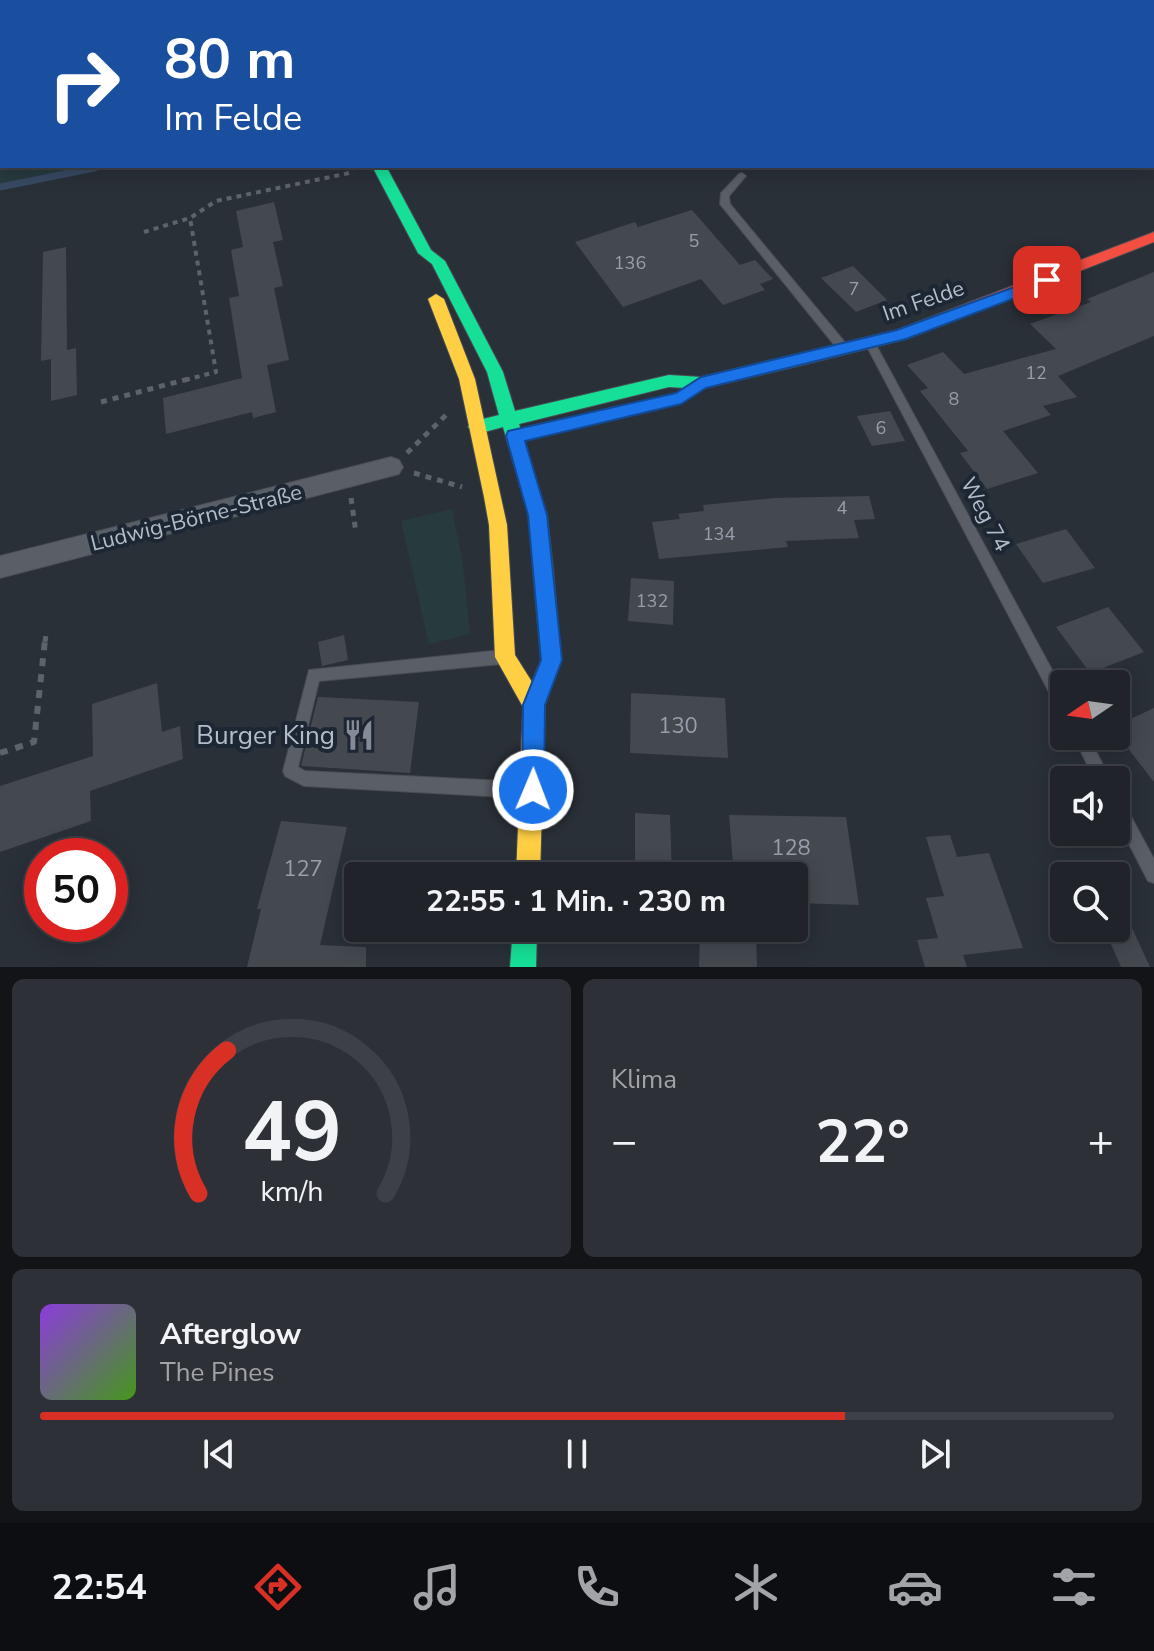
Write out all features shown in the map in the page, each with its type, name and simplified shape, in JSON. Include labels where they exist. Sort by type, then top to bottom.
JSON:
[{"type":"main road","points":[[380,168],[425,253],[438,261],[495,372],[538,515],[551,660],[534,705],[529,862]]},
{"type":"main road","name":"Im Felde","points":[[479,436],[669,381],[701,383],[870,343],[958,314],[1154,237]]},
{"type":"main road","points":[[425,253],[424,266],[470,393],[493,497],[498,525],[505,657],[534,705]]},
{"type":"main road","name":"Im Felde","points":[[666,401],[681,398],[701,383]]},
{"type":"main road","name":"Im Felde","points":[[513,428],[592,419]]},
{"type":"main road","points":[[523,967],[524,942]]},
{"type":"street","name":"Ludwig-Börne-Straße","points":[[0,567],[391,467]]},
{"type":"lane","points":[[742,176],[724,195],[725,204],[844,349]]},
{"type":"lane","name":"Weg 74","points":[[870,343],[1050,680]]},
{"type":"lane","points":[[505,657],[314,675],[290,765],[291,774],[304,778],[533,790]]},
{"type":"lane","points":[[1130,830],[1154,875]]},
{"type":"path","points":[[144,232],[190,218],[216,201],[370,168]]},
{"type":"path","points":[[101,402],[216,372],[190,218]]},
{"type":"path","points":[[391,467],[470,393]]},
{"type":"path","points":[[391,467],[493,497]]},
{"type":"path","points":[[348,478],[356,533]]},
{"type":"path","points":[[0,753],[34,742],[46,635]]},
{"type":"green space","points":[[0,168],[102,168],[0,190]]},
{"type":"green space","points":[[452,509],[463,564],[470,634],[429,644],[401,521]]},
{"type":"building","points":[[274,202],[283,240],[273,242],[283,286],[274,288],[289,360],[267,365],[276,412],[253,418],[252,412],[166,434],[163,398],[242,378],[229,298],[239,296],[231,250],[243,247],[236,211]]},
{"type":"building","points":[[692,210],[740,265],[755,260],[773,279],[760,284],[765,290],[723,305],[701,279],[623,307],[575,242],[635,222],[638,227]]},
{"type":"building","points":[[66,247],[67,350],[76,348],[77,395],[51,401],[51,359],[41,361],[43,252]]},
{"type":"building","points":[[853,266],[887,300],[856,312],[821,278]]},
{"type":"building","points":[[1154,272],[1154,336],[1058,376],[1077,397],[1043,406],[1051,415],[1003,431],[1038,473],[987,489],[960,453],[968,451],[920,391],[928,388],[907,365],[943,352],[964,374],[1056,349],[1030,324],[1091,302],[1087,299]]},
{"type":"building","points":[[890,411],[905,441],[872,446],[857,416]]},
{"type":"building","points":[[869,496],[875,519],[854,520],[859,538],[786,541],[788,547],[659,559],[652,522],[680,519],[678,514],[704,511],[703,505],[774,498]]},
{"type":"building","points":[[1066,529],[1095,568],[1043,583],[1016,544]]},
{"type":"building","points":[[631,578],[674,581],[673,625],[628,621]]},
{"type":"building","points":[[1108,607],[1144,652],[1098,670],[1088,670],[1056,627]]},
{"type":"building","points":[[344,635],[348,660],[322,666],[318,642]]},
{"type":"building","points":[[157,683],[162,732],[180,726],[183,759],[90,791],[91,821],[41,838],[24,838],[24,844],[0,852],[0,786],[93,756],[92,704]]},
{"type":"building","points":[[631,693],[725,698],[728,758],[630,753]]},
{"type":"building","name":"Burger King","points":[[318,697],[419,702],[410,773],[301,766]]},
{"type":"building","points":[[1154,708],[1154,782],[1129,750],[1130,719]]},
{"type":"building","points":[[635,813],[670,815],[672,862],[635,862]]},
{"type":"building","points":[[729,815],[846,817],[859,905],[808,903],[808,862],[733,862]]},
{"type":"building","points":[[281,821],[347,827],[320,945],[366,947],[366,967],[247,967],[261,909],[257,909]]},
{"type":"building","points":[[950,835],[957,857],[989,853],[1023,948],[963,955],[967,967],[925,967],[917,940],[938,938],[926,898],[944,896],[926,837]]},
{"type":"building","points":[[1132,928],[1150,967],[1121,967],[1110,942],[1130,942]]},
{"type":"building","points":[[700,942],[756,942],[757,967],[699,967]]},
{"type":"waterway","points":[[0,187],[94,168]]},
{"type":"waterway","points":[[84,170],[94,168]]},
{"type":"traffic: fast","points":[[380,168],[425,253],[438,261],[495,372],[538,515],[543,568]]},
{"type":"traffic: fast","points":[[477,427],[669,381],[701,383],[798,360]]},
{"type":"traffic: fast","points":[[523,967],[524,942]]},
{"type":"traffic: slow","points":[[436,299],[467,379],[493,497],[498,525],[505,657],[534,705]]},
{"type":"traffic: slow","points":[[528,862],[534,705],[551,660],[543,568]]},
{"type":"traffic: jam","points":[[798,360],[900,335],[1154,237]]},
{"type":"place","name":"Burger King","points":[[359,735]]},
{"type":"route","points":[[533,790],[534,705],[551,660],[538,515],[515,436],[681,398],[701,383],[900,335],[1047,280]]}]
